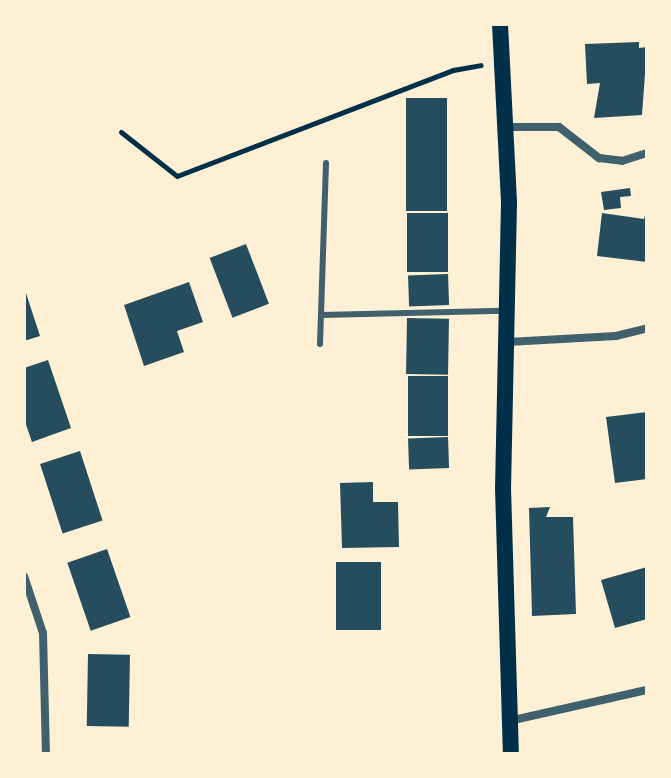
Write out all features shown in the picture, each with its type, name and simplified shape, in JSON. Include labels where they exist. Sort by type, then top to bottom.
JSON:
[{"type":"main road","points":[[500,24],[505,61],[507,127],[503,488],[511,754]]},
{"type":"street","points":[[507,127],[559,127],[599,158],[622,161],[647,153]]},
{"type":"street","points":[[507,342],[616,336],[647,328]]},
{"type":"street","points":[[24,576],[43,633],[46,754]]},
{"type":"street","points":[[508,721],[647,690]]},
{"type":"lane","points":[[320,344],[326,163]]},
{"type":"lane","points":[[321,315],[507,311]]},
{"type":"path","points":[[121,132],[177,176],[453,70],[505,61]]},
{"type":"building","points":[[639,42],[639,48],[647,47],[642,115],[594,118],[600,83],[587,84],[585,44]]},
{"type":"building","points":[[406,98],[447,98],[447,211],[406,211]]},
{"type":"building","points":[[630,188],[631,196],[620,197],[621,208],[604,210],[601,192]]},
{"type":"building","points":[[647,208],[647,262],[597,256],[602,213],[644,219]]},
{"type":"building","points":[[407,213],[448,213],[448,272],[407,272]]},
{"type":"building","points":[[246,244],[269,304],[233,318],[210,258]]},
{"type":"building","points":[[448,274],[449,305],[409,306],[408,275]]},
{"type":"building","points":[[189,282],[203,322],[177,331],[184,352],[144,366],[124,305]]},
{"type":"building","points":[[24,287],[40,336],[24,341]]},
{"type":"building","points":[[407,318],[449,319],[448,375],[406,374]]},
{"type":"building","points":[[48,360],[71,428],[32,442],[24,419],[24,368]]},
{"type":"building","points":[[408,376],[448,376],[448,436],[408,436]]},
{"type":"building","points":[[647,412],[647,479],[615,483],[606,417]]},
{"type":"building","points":[[448,437],[449,468],[409,469],[408,438]]},
{"type":"building","points":[[80,451],[103,520],[63,533],[40,464]]},
{"type":"building","points":[[373,482],[373,502],[398,502],[399,547],[342,548],[340,483]]},
{"type":"building","points":[[550,507],[546,517],[573,517],[576,614],[532,616],[529,508]]},
{"type":"building","points":[[107,549],[130,617],[91,631],[67,563]]},
{"type":"building","points":[[336,562],[381,562],[381,630],[336,630]]},
{"type":"building","points":[[647,567],[647,619],[615,628],[601,580]]},
{"type":"building","points":[[88,654],[130,655],[129,727],[87,726]]}]
